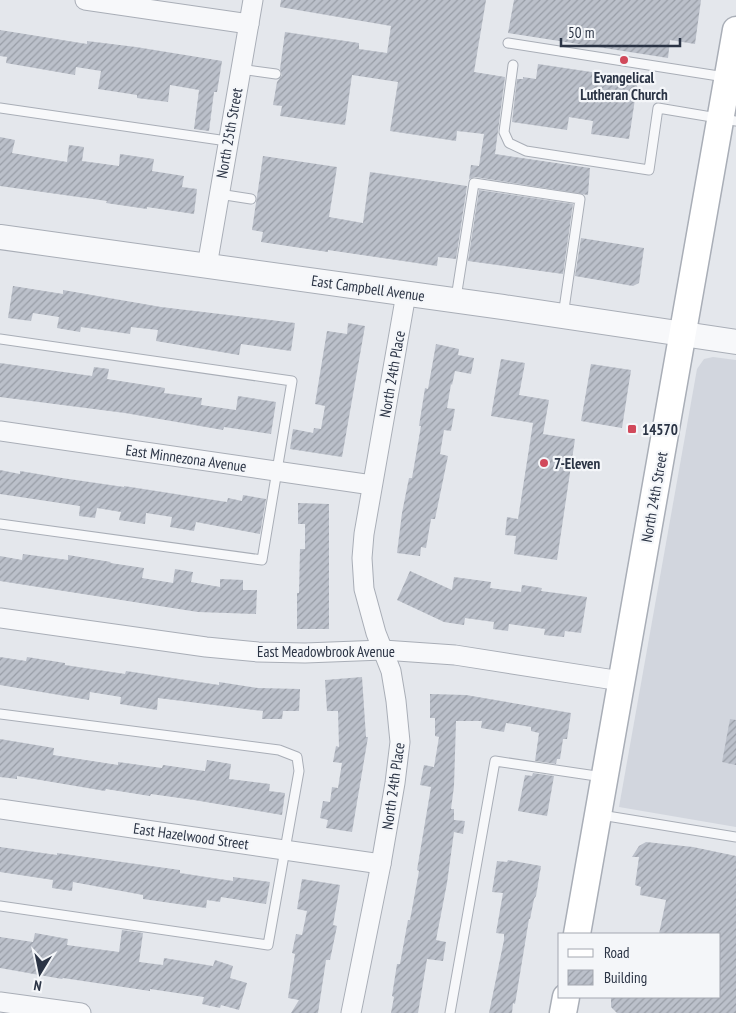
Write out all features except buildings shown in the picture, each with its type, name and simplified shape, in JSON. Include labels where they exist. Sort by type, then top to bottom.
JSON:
[{"type":"main road","name":"North 24th Street","points":[[577,933],[682,335],[728,120],[736,30]]},
{"type":"main road","points":[[563,1013],[566,998]]},
{"type":"street","points":[[84,0],[249,24]]},
{"type":"street","name":"North 25th Street","points":[[207,266],[227,141],[253,0]]},
{"type":"street","name":"East Campbell Avenue","points":[[0,237],[456,300],[736,342]]},
{"type":"street","name":"North 24th Place","points":[[351,1013],[381,864],[400,742],[391,671],[376,633],[364,589],[362,558],[372,485],[406,294]]},
{"type":"street","name":"East Minnezona Avenue","points":[[0,431],[372,485]]},
{"type":"street","name":"East Meadowbrook Avenue","points":[[0,618],[206,647],[258,652],[305,653],[384,650],[455,655],[621,681]]},
{"type":"street","name":"East Hazelwood Street","points":[[0,810],[286,849],[381,864]]},
{"type":"street","points":[[0,1002],[81,1013]]},
{"type":"lane","points":[[508,43],[730,82]]},
{"type":"lane","points":[[513,65],[504,132],[509,143],[526,151],[649,170],[658,108],[728,120]]},
{"type":"lane","points":[[240,69],[276,74]]},
{"type":"lane","points":[[0,108],[227,141]]},
{"type":"lane","points":[[456,300],[474,184],[580,199],[563,316]]},
{"type":"lane","points":[[219,194],[251,199]]},
{"type":"lane","points":[[0,339],[292,381],[262,560],[0,524]]},
{"type":"lane","points":[[0,714],[279,750],[297,757],[299,771],[268,945],[0,906]]},
{"type":"lane","points":[[450,1013],[495,761],[604,777]]},
{"type":"lane","points":[[598,814],[736,837]]},
{"type":"shaded area","points":[[713,357],[736,360],[736,827],[619,807],[697,369],[704,359]]},
{"type":"place","name":"Evangelical Lutheran Church","points":[[624,60]]},
{"type":"place","name":"14570","points":[[632,429]]},
{"type":"place","name":"7-Eleven","points":[[544,463]]}]
